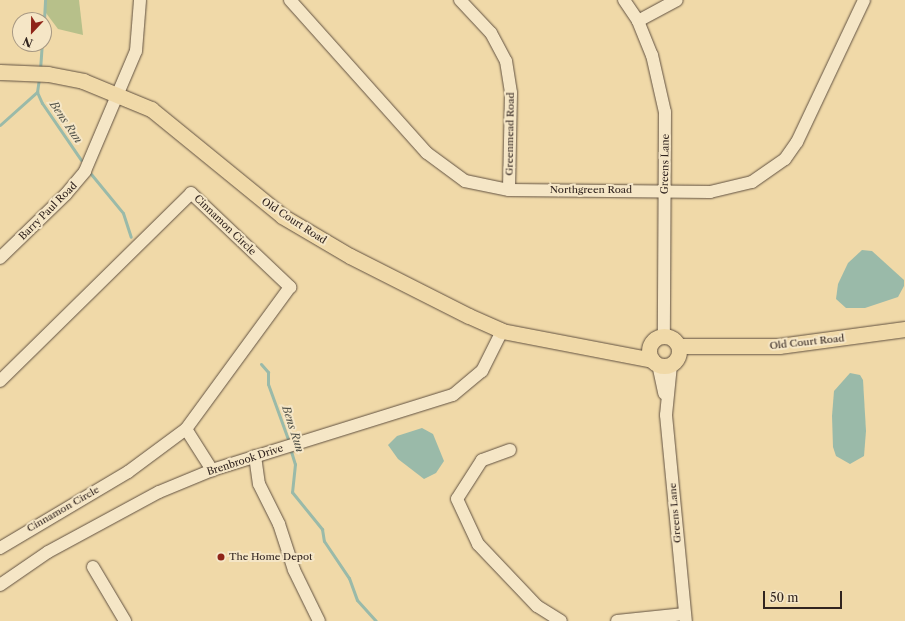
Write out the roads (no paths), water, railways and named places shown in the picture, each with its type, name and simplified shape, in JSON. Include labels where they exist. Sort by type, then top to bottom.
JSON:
[{"type":"main road","name":"Old Court Road","points":[[0,72],[48,74],[119,93],[175,126],[259,198],[310,234],[502,331],[664,357],[709,348],[779,346],[905,329]]},
{"type":"main road","points":[[664,336],[673,338],[664,357]]},
{"type":"street","name":"Barry Paul Road","points":[[0,258],[78,181],[119,93],[136,51],[140,0]]},
{"type":"street","name":"Northgreen Road","points":[[290,0],[440,165],[465,181],[509,190],[710,192],[732,188],[752,182],[785,158],[797,142],[864,0]]},
{"type":"street","name":"Greenmead Road","points":[[460,0],[491,33],[506,61],[511,93],[509,190]]},
{"type":"street","name":"Greens Lane","points":[[624,0],[638,21],[652,55],[665,112],[664,336]]},
{"type":"street","points":[[638,21],[677,0]]},
{"type":"street","name":"Cinnamon Circle","points":[[0,381],[191,193],[290,287],[186,429],[128,472],[0,548]]},
{"type":"street","name":"Brenbrook Drive","points":[[0,585],[106,519],[212,470],[453,395],[482,371],[502,331]]},
{"type":"street","name":"Greens Lane","points":[[664,357],[666,404],[685,618]]},
{"type":"street","points":[[186,429],[212,470]]},
{"type":"street","points":[[510,450],[482,460],[457,499],[478,544],[537,606],[561,621]]},
{"type":"street","points":[[255,456],[259,484],[278,524],[294,570],[319,621]]},
{"type":"street","points":[[93,567],[125,621]]},
{"type":"street","points":[[617,621],[685,618]]},
{"type":"waterway","name":"Bens Run","points":[[44,12],[45,0]]},
{"type":"waterway","name":"Bens Run","points":[[40,70],[41,52]]},
{"type":"waterway","name":"Bens Run","points":[[39,78],[37,92],[42,103],[81,160]]},
{"type":"waterway","points":[[0,125],[37,92]]},
{"type":"waterway","name":"Bens Run","points":[[91,174],[123,213],[131,237]]},
{"type":"waterway","name":"Bens Run","points":[[261,364],[268,372],[268,384],[289,442]]},
{"type":"waterway","name":"Bens Run","points":[[290,448],[295,464],[292,492],[322,529],[324,541],[349,578],[357,600],[376,621]]},
{"type":"place","name":"The Home Depot","points":[[221,557]]}]
